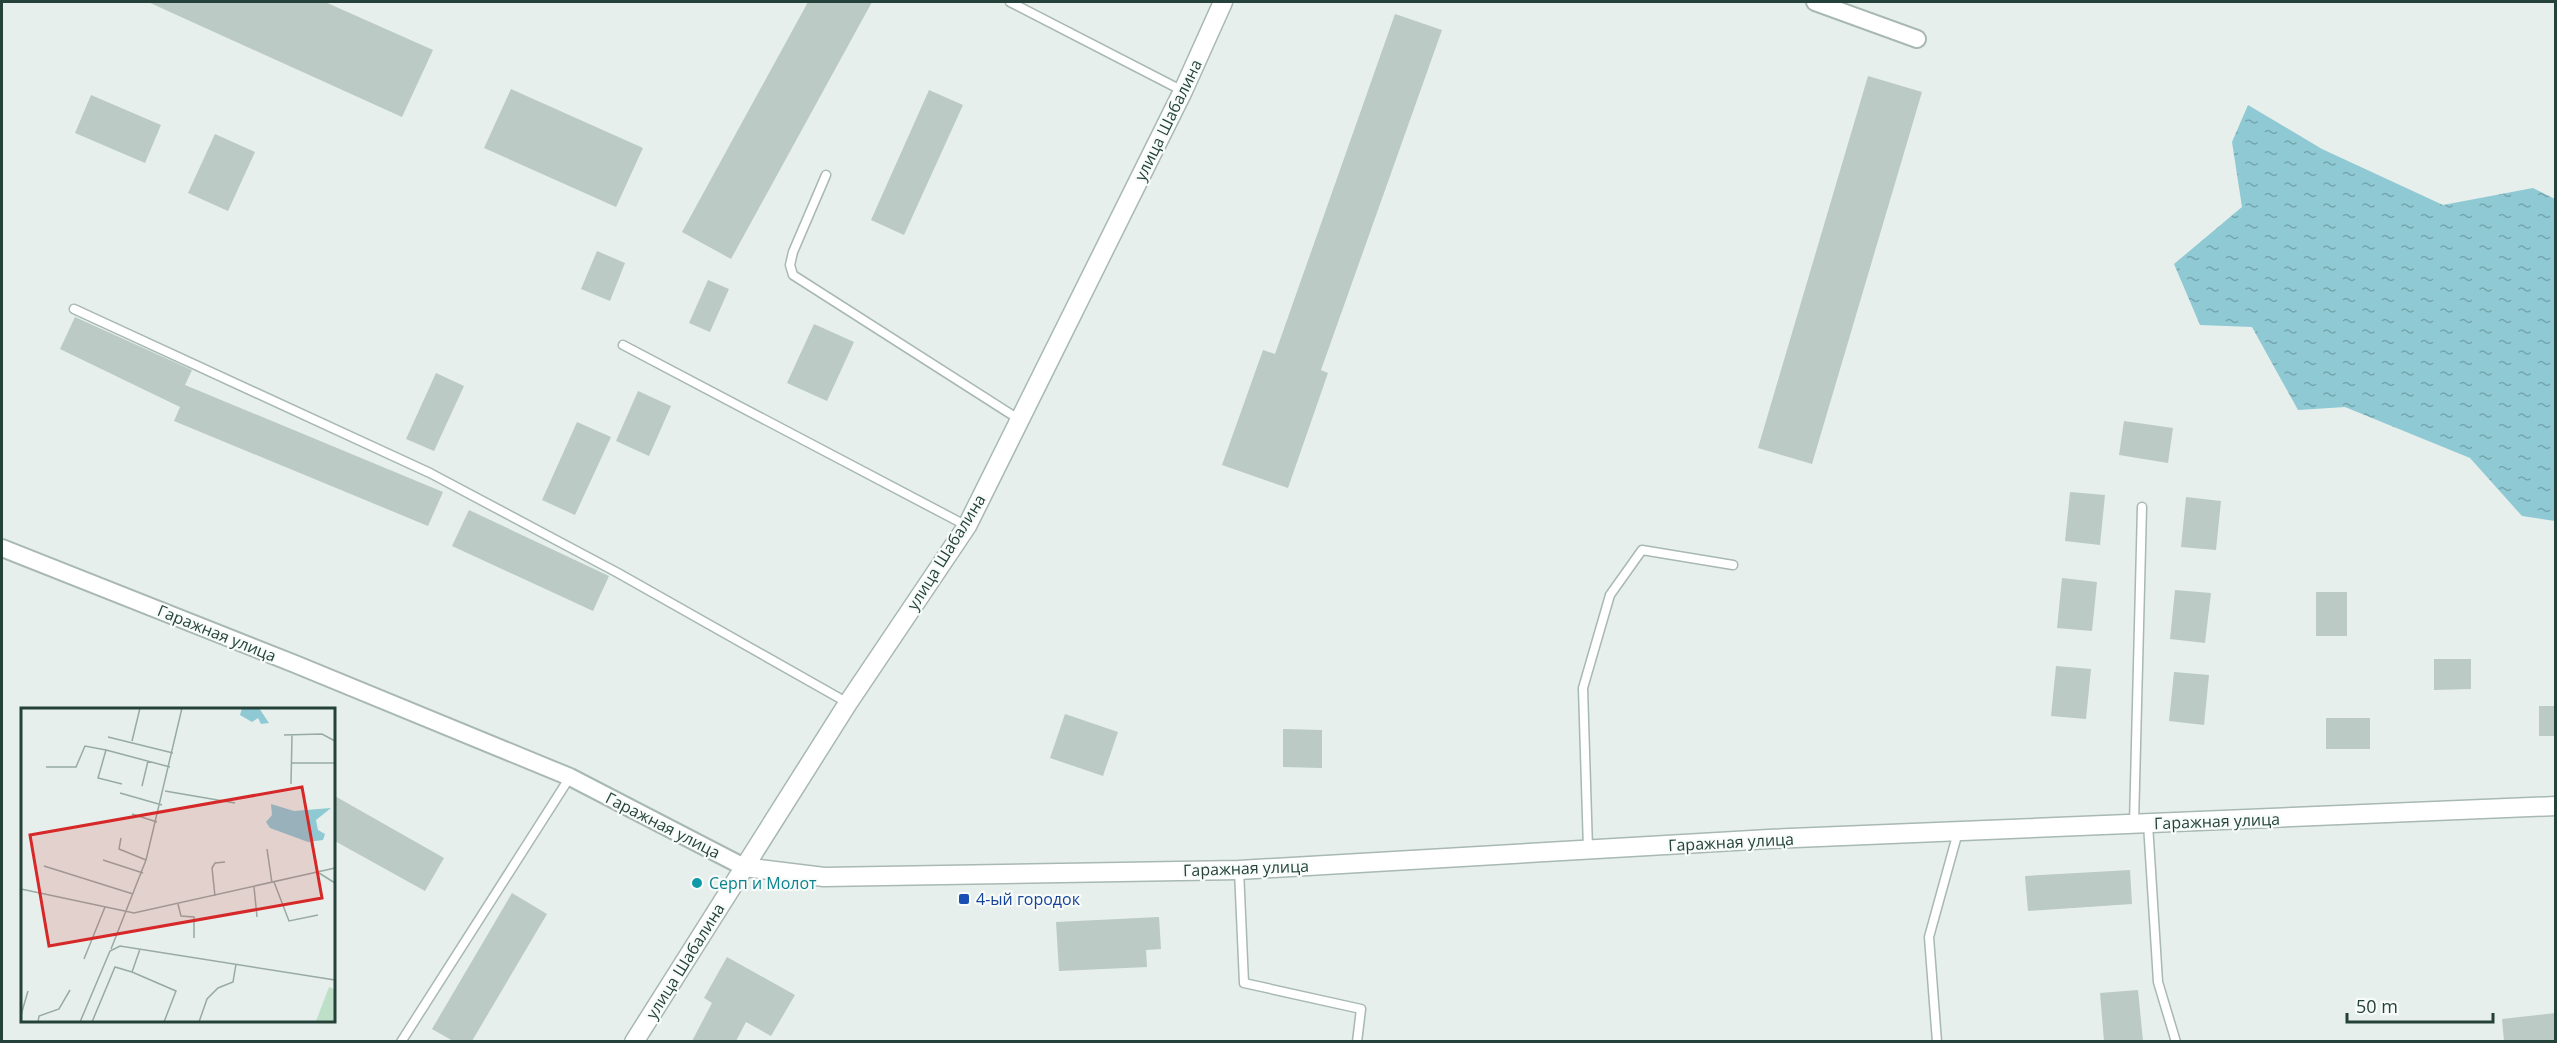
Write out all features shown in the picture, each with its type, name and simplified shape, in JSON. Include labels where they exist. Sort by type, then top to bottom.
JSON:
[{"type":"street","name":"улица Шабалина","points":[[634,1041],[848,703],[967,526],[1183,91],[1223,2]]},
{"type":"street","points":[[1815,2],[1917,39]]},
{"type":"street","name":"Гаражная улица","points":[[2,548],[295,664],[570,777],[744,867],[824,877],[1239,870],[1958,832],[2556,806]]},
{"type":"street","points":[[648,1041],[653,1011]]},
{"type":"lane","points":[[1010,2],[1183,91]]},
{"type":"lane","points":[[826,175],[793,252],[790,265],[793,275],[1021,420]]},
{"type":"lane","points":[[74,309],[430,473],[618,573],[848,703]]},
{"type":"lane","points":[[623,345],[967,526]]},
{"type":"lane","points":[[2142,507],[2141,824],[2158,982],[2176,1041]]},
{"type":"lane","points":[[1588,850],[1583,688],[1610,595],[1642,550],[1733,565]]},
{"type":"lane","points":[[401,1041],[570,777]]},
{"type":"lane","points":[[1937,1041],[1929,937],[1958,832]]},
{"type":"lane","points":[[1239,870],[1244,983],[1361,1009],[1357,1041]]},
{"type":"water","points":[[2248,105],[2322,149],[2443,205],[2533,188],[2555,199],[2555,521],[2522,516],[2470,458],[2345,407],[2298,410],[2252,327],[2200,325],[2174,264],[2242,207],[2232,142]]},
{"type":"building","points":[[148,2],[325,2],[433,50],[402,117]]},
{"type":"building","points":[[808,2],[872,2],[731,259],[682,232]]},
{"type":"building","points":[[1395,14],[1442,30],[1321,370],[1328,373],[1288,488],[1222,465],[1263,350],[1275,354]]},
{"type":"building","points":[[1868,76],[1922,92],[1812,464],[1758,448]]},
{"type":"building","points":[[511,89],[643,148],[616,207],[484,148]]},
{"type":"building","points":[[929,90],[963,105],[904,235],[871,220]]},
{"type":"building","points":[[91,95],[161,125],[145,163],[75,133]]},
{"type":"building","points":[[215,134],[255,152],[228,211],[188,193]]},
{"type":"building","points":[[597,251],[625,263],[610,301],[581,289]]},
{"type":"building","points":[[708,280],[729,289],[710,332],[689,323]]},
{"type":"building","points":[[75,317],[192,370],[185,385],[443,492],[428,526],[174,421],[180,407],[60,349]]},
{"type":"building","points":[[814,324],[854,342],[827,401],[787,383]]},
{"type":"building","points":[[436,373],[464,386],[434,451],[406,439]]},
{"type":"building","points":[[638,391],[671,406],[649,456],[616,441]]},
{"type":"building","points":[[2124,421],[2173,428],[2168,463],[2119,455]]},
{"type":"building","points":[[577,422],[611,437],[575,515],[542,500]]},
{"type":"building","points":[[2070,492],[2105,495],[2100,545],[2065,541]]},
{"type":"building","points":[[2186,497],[2221,501],[2216,550],[2181,547]]},
{"type":"building","points":[[469,510],[609,576],[593,611],[452,546]]},
{"type":"building","points":[[2062,578],[2097,582],[2092,631],[2057,628]]},
{"type":"building","points":[[2175,590],[2211,593],[2205,643],[2170,639]]},
{"type":"building","points":[[2316,592],[2347,592],[2347,636],[2316,636]]},
{"type":"building","points":[[2434,659],[2471,659],[2471,689],[2434,690]]},
{"type":"building","points":[[2056,666],[2091,669],[2086,719],[2051,716]]},
{"type":"building","points":[[2174,672],[2209,675],[2204,725],[2169,721]]},
{"type":"building","points":[[2539,706],[2556,706],[2556,736],[2539,736]]},
{"type":"building","points":[[1065,714],[1118,732],[1103,776],[1050,758]]},
{"type":"building","points":[[2326,718],[2370,718],[2370,749],[2326,749]]},
{"type":"building","points":[[1283,729],[1322,730],[1322,768],[1283,767]]},
{"type":"building","points":[[334,796],[444,858],[425,891],[334,841]]},
{"type":"building","points":[[2130,870],[2132,904],[2028,911],[2025,876]]},
{"type":"building","points":[[512,893],[547,914],[472,1041],[453,1041],[432,1029]]},
{"type":"building","points":[[1159,917],[1161,949],[1146,950],[1147,967],[1059,971],[1056,922]]},
{"type":"building","points":[[727,957],[795,995],[771,1036],[746,1022],[736,1041],[692,1041],[712,1003],[704,998]]},
{"type":"building","points":[[2138,990],[2143,1041],[2104,1041],[2100,993]]},
{"type":"building","points":[[2556,1013],[2556,1041],[2504,1041],[2502,1019]]},
{"type":"place","name":"Серп и Молот","points":[[697,883]]},
{"type":"place","name":"4-ый городок","points":[[964,899]]}]
